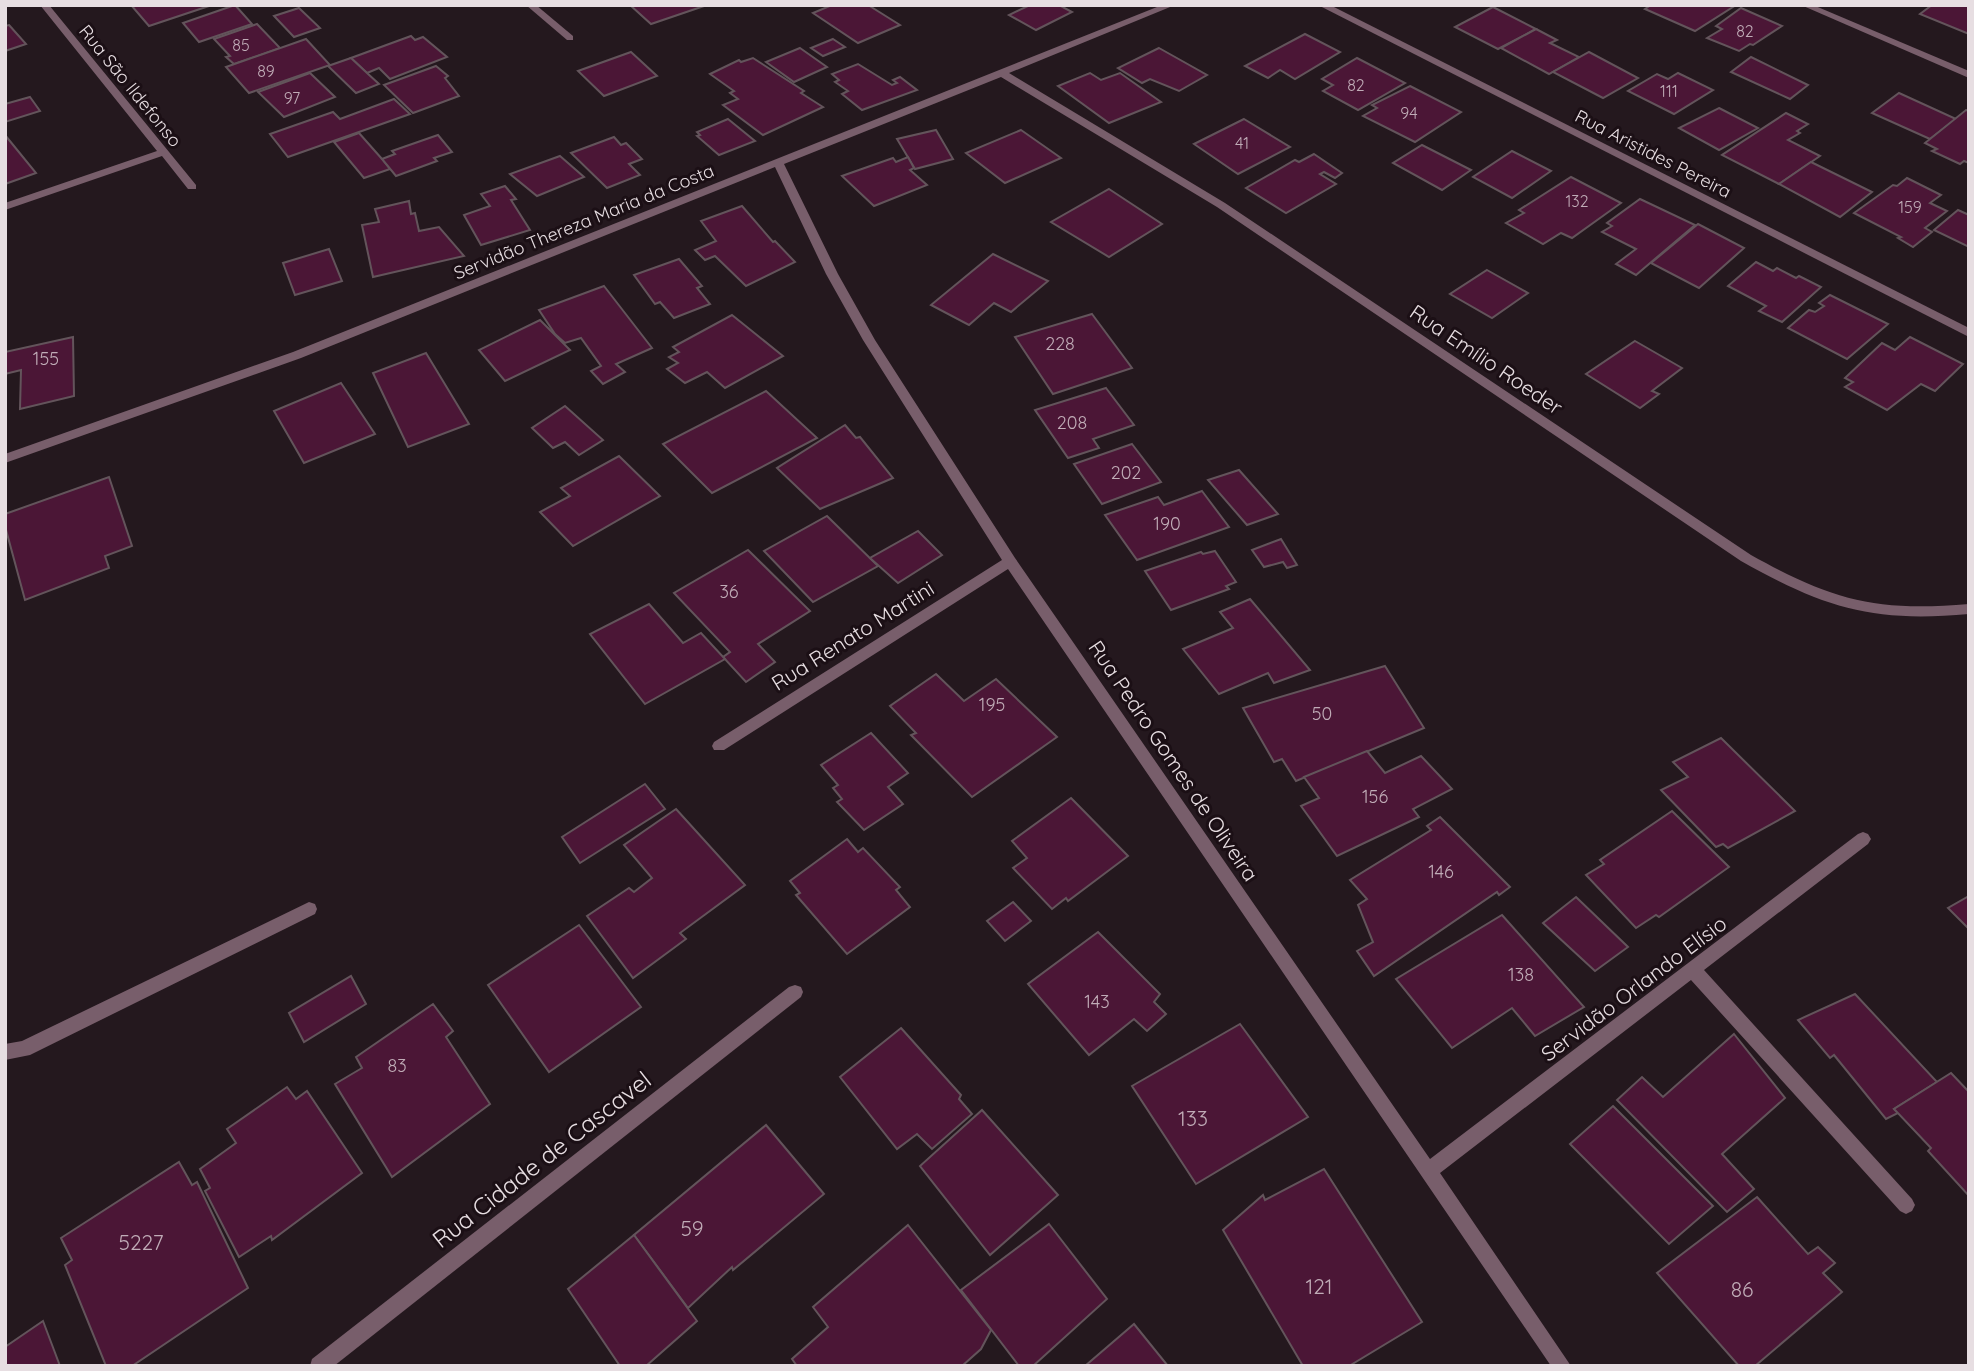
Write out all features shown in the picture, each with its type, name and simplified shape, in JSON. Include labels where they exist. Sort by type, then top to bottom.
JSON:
[{"type":"street","name":"Rua São Ildefonso","points":[[44,5],[192,187]]},
{"type":"street","points":[[530,5],[570,38]]},
{"type":"street","name":"Servidão Thereza Maria da Costa","points":[[5,459],[297,355],[1171,5]]},
{"type":"street","name":"Rua Aristides Pereira","points":[[1322,5],[1969,333]]},
{"type":"street","points":[[1805,5],[1969,75]]},
{"type":"street","name":"Rua Emílio Roeder","points":[[1002,73],[1221,205],[1746,558],[1788,583],[1835,602],[1882,612],[1969,609]]},
{"type":"street","points":[[5,206],[164,152]]},
{"type":"street","name":"Rua Pedro Gomes de Oliveira","points":[[778,163],[832,274],[869,340],[1010,561],[1562,1366]]},
{"type":"street","name":"Rua Renato Martini","points":[[719,746],[1010,561]]},
{"type":"street","name":"Servidão Orlando Elísio","points":[[1429,1171],[1863,839]]},
{"type":"street","points":[[5,1052],[24,1049],[309,909]]},
{"type":"street","points":[[1693,970],[1906,1205]]},
{"type":"street","name":"Rua Cidade de Cascavel","points":[[319,1366],[794,992]]},
{"type":"building","points":[[131,5],[212,5],[149,26]]},
{"type":"building","points":[[235,5],[252,24],[199,42],[183,23]]},
{"type":"building","points":[[630,5],[707,5],[651,24]]},
{"type":"building","points":[[832,5],[868,5],[900,25],[858,43],[813,13]]},
{"type":"building","points":[[1030,5],[1059,5],[1072,12],[1036,30],[1009,15]]},
{"type":"building","points":[[1651,5],[1736,5],[1695,31],[1645,9]]},
{"type":"building","points":[[1932,5],[1969,5],[1969,34],[1920,14]]},
{"type":"building","points":[[1493,7],[1536,29],[1498,49],[1455,27]]},
{"type":"building","points":[[299,8],[320,28],[294,37],[274,16]]},
{"type":"building","points":[[1741,8],[1782,26],[1739,51],[1707,38],[1722,29],[1716,26]]},
{"type":"building","points":[[257,24],[280,48],[234,64],[214,39]]},
{"type":"building","points":[[9,25],[26,44],[5,51],[5,26]]},
{"type":"building","points":[[1536,29],[1557,40],[1550,43],[1579,57],[1549,74],[1501,48]]},
{"type":"building","points":[[1305,34],[1340,52],[1295,79],[1280,70],[1268,78],[1245,66]]},
{"type":"building","points":[[411,36],[415,40],[423,37],[447,57],[390,79],[379,68],[367,73],[351,58]]},
{"type":"building","points":[[306,39],[330,65],[249,93],[226,67]]},
{"type":"building","points":[[833,39],[845,47],[823,56],[811,48]]},
{"type":"building","points":[[800,48],[827,67],[794,82],[766,62]]},
{"type":"building","points":[[1159,48],[1207,75],[1179,91],[1150,79],[1142,83],[1118,68]]},
{"type":"building","points":[[631,52],[657,76],[604,96],[578,71]]},
{"type":"building","points":[[1589,52],[1638,78],[1603,98],[1553,72]]},
{"type":"building","points":[[1751,57],[1808,85],[1790,99],[1731,72]]},
{"type":"building","points":[[351,58],[379,84],[356,93],[328,66]]},
{"type":"building","points":[[753,58],[804,91],[801,93],[823,107],[763,135],[723,105],[738,99],[730,93],[734,91],[710,74],[739,60],[741,62]]},
{"type":"building","points":[[1357,58],[1405,83],[1358,110],[1323,91],[1333,85],[1322,79]]},
{"type":"building","points":[[858,64],[892,85],[897,83],[893,80],[900,77],[917,90],[862,110],[842,94],[848,91],[835,82],[839,80],[832,74]]},
{"type":"building","points":[[436,66],[448,76],[445,78],[459,96],[413,113],[384,85]]},
{"type":"building","points":[[310,73],[335,97],[284,117],[258,92]]},
{"type":"building","points":[[1090,73],[1101,80],[1120,73],[1161,102],[1109,123],[1058,86]]},
{"type":"building","points":[[1678,73],[1713,90],[1674,114],[1628,91],[1657,74],[1668,79]]},
{"type":"building","points":[[1410,86],[1461,112],[1415,142],[1363,116],[1377,108],[1372,105]]},
{"type":"building","points":[[1899,93],[1956,119],[1930,139],[1872,113]]},
{"type":"building","points":[[30,97],[40,111],[5,122],[5,104]]},
{"type":"building","points":[[394,99],[410,114],[288,157],[270,134],[333,112],[340,119]]},
{"type":"building","points":[[1719,108],[1758,128],[1719,150],[1679,128]]},
{"type":"building","points":[[1966,110],[1969,111],[1969,163],[1964,161],[1960,164],[1932,151],[1937,149],[1925,143]]},
{"type":"building","points":[[1786,113],[1808,124],[1788,140],[1820,156],[1779,184],[1722,155]]},
{"type":"building","points":[[728,119],[755,141],[719,155],[697,136],[700,135],[697,132]]},
{"type":"building","points":[[1244,119],[1290,147],[1238,174],[1194,144]]},
{"type":"building","points":[[936,130],[953,159],[915,169],[897,139]]},
{"type":"building","points":[[1021,130],[1061,158],[1005,183],[966,153]]},
{"type":"building","points":[[359,133],[390,169],[364,178],[334,142]]},
{"type":"building","points":[[5,135],[36,173],[5,184]]},
{"type":"building","points":[[438,135],[452,152],[434,158],[437,161],[396,176],[382,159],[395,154],[392,151]]},
{"type":"building","points":[[614,137],[621,145],[626,143],[642,159],[629,164],[640,175],[607,188],[571,153]]},
{"type":"building","points":[[1422,145],[1471,170],[1442,190],[1393,163]]},
{"type":"building","points":[[1512,151],[1551,171],[1512,198],[1473,177]]},
{"type":"building","points":[[1314,154],[1342,173],[1335,178],[1324,172],[1320,174],[1336,184],[1286,213],[1246,188],[1295,160],[1299,162]]},
{"type":"building","points":[[560,156],[584,177],[537,196],[510,174]]},
{"type":"building","points":[[908,157],[914,168],[910,170],[927,185],[874,206],[842,176],[893,158],[896,162]]},
{"type":"building","points":[[1811,162],[1872,192],[1840,217],[1779,184]]},
{"type":"building","points":[[1571,177],[1621,203],[1572,238],[1561,233],[1543,244],[1506,223],[1524,213],[1519,210]]},
{"type":"building","points":[[1907,178],[1941,195],[1930,203],[1947,211],[1925,228],[1932,232],[1913,247],[1898,238],[1901,237],[1854,213]]},
{"type":"building","points":[[505,186],[516,199],[511,200],[530,230],[481,245],[464,215],[490,206],[481,194]]},
{"type":"building","points":[[1109,189],[1162,224],[1109,257],[1051,222]]},
{"type":"building","points":[[1640,199],[1695,225],[1636,275],[1616,264],[1636,249],[1602,232],[1612,226],[1607,223]]},
{"type":"building","points":[[409,201],[411,214],[415,213],[419,231],[439,227],[464,256],[373,277],[362,225],[379,222],[375,209]]},
{"type":"building","points":[[742,206],[773,242],[795,262],[746,286],[715,256],[705,260],[695,250],[716,241],[701,221]]},
{"type":"building","points":[[1958,210],[1969,215],[1969,247],[1934,230]]},
{"type":"building","points":[[1698,224],[1744,248],[1699,288],[1651,263]]},
{"type":"building","points":[[329,249],[342,281],[295,295],[283,263]]},
{"type":"building","points":[[993,254],[1048,281],[1011,312],[994,303],[969,325],[931,305]]},
{"type":"building","points":[[679,259],[702,286],[697,288],[710,304],[674,318],[660,302],[655,304],[634,275]]},
{"type":"building","points":[[1756,262],[1773,271],[1777,268],[1796,278],[1799,276],[1821,287],[1782,322],[1759,311],[1766,306],[1728,286]]},
{"type":"building","points":[[1487,270],[1528,293],[1492,318],[1450,294]]},
{"type":"building","points":[[604,286],[652,348],[616,364],[625,372],[603,384],[591,371],[601,366],[581,338],[565,343],[555,334],[539,310]]},
{"type":"building","points":[[1830,295],[1888,324],[1847,359],[1788,328],[1809,310],[1815,312],[1824,306],[1819,303]]},
{"type":"building","points":[[1092,314],[1132,368],[1053,394],[1015,337]]},
{"type":"building","points":[[732,315],[783,356],[725,388],[707,372],[685,383],[667,369],[678,363],[669,357],[679,352],[673,347]]},
{"type":"building","points":[[540,320],[570,350],[505,381],[479,350]]},
{"type":"building","points":[[73,337],[74,396],[20,409],[21,370],[5,374],[5,352]]},
{"type":"building","points":[[1910,337],[1963,364],[1935,391],[1921,384],[1887,410],[1845,387],[1853,382],[1845,378],[1882,343],[1895,350]]},
{"type":"building","points":[[1635,341],[1682,368],[1652,391],[1659,394],[1640,408],[1586,374]]},
{"type":"building","points":[[426,353],[469,424],[408,447],[373,373]]},
{"type":"building","points":[[341,383],[375,434],[304,463],[274,411]]},
{"type":"building","points":[[1106,388],[1134,425],[1093,439],[1099,448],[1068,458],[1035,410]]},
{"type":"building","points":[[766,391],[817,438],[712,493],[663,444]]},
{"type":"building","points":[[565,406],[603,440],[579,455],[565,442],[553,448],[532,428]]},
{"type":"building","points":[[845,425],[856,438],[860,437],[893,478],[820,509],[777,468]]},
{"type":"building","points":[[1132,444],[1161,482],[1102,504],[1074,464]]},
{"type":"building","points":[[619,456],[660,496],[573,546],[540,512],[570,496],[561,488]]},
{"type":"building","points":[[1239,470],[1278,514],[1247,525],[1208,480]]},
{"type":"building","points":[[109,477],[132,546],[105,556],[109,568],[25,600],[5,526],[5,514]]},
{"type":"building","points":[[1202,491],[1229,527],[1137,560],[1105,515],[1158,497],[1164,505]]},
{"type":"building","points":[[827,516],[878,566],[813,602],[764,551]]},
{"type":"building","points":[[918,531],[942,555],[898,583],[870,558]]},
{"type":"building","points":[[1281,539],[1297,565],[1287,568],[1283,562],[1264,567],[1252,550]]},
{"type":"building","points":[[748,550],[810,611],[758,644],[775,662],[746,682],[723,657],[730,652],[674,593]]},
{"type":"building","points":[[1215,551],[1236,582],[1226,586],[1229,589],[1171,610],[1145,571],[1201,552],[1203,554]]},
{"type":"building","points":[[1250,599],[1310,670],[1274,683],[1268,673],[1219,694],[1183,649],[1233,628],[1220,612]]},
{"type":"building","points":[[649,604],[683,643],[701,633],[725,659],[645,704],[590,634]]},
{"type":"building","points":[[1385,666],[1424,728],[1296,781],[1282,759],[1274,762],[1243,708]]},
{"type":"building","points":[[936,674],[964,701],[996,679],[1057,737],[972,797],[911,735],[916,733],[890,706]]},
{"type":"building","points":[[871,733],[908,773],[888,787],[903,804],[864,830],[837,802],[842,799],[833,788],[838,785],[821,765]]},
{"type":"building","points":[[1721,738],[1795,811],[1728,848],[1723,844],[1716,847],[1661,790],[1688,777],[1673,762]]},
{"type":"building","points":[[1367,751],[1385,773],[1421,756],[1452,789],[1413,809],[1419,817],[1337,856],[1301,806],[1319,798],[1304,777]]},
{"type":"building","points":[[645,784],[665,809],[580,863],[562,837]]},
{"type":"building","points":[[1071,798],[1128,856],[1068,901],[1066,898],[1052,909],[1013,868],[1027,858],[1012,841]]},
{"type":"building","points":[[676,809],[745,885],[680,933],[686,939],[633,978],[587,916],[629,888],[634,892],[652,878],[624,845]]},
{"type":"building","points":[[1672,811],[1729,867],[1659,917],[1656,915],[1636,928],[1586,875],[1604,864],[1600,860]]},
{"type":"building","points":[[1440,817],[1510,887],[1499,895],[1497,892],[1374,976],[1357,951],[1373,942],[1358,905],[1367,899],[1350,880],[1431,830],[1427,826]]},
{"type":"building","points":[[847,839],[858,852],[863,848],[900,887],[896,890],[910,907],[847,954],[796,895],[800,893],[790,881]]},
{"type":"building","points":[[1969,896],[1969,929],[1948,908]]},
{"type":"building","points":[[1576,897],[1628,947],[1595,971],[1543,923]]},
{"type":"building","points":[[1013,902],[1031,921],[1005,941],[987,921]]},
{"type":"building","points":[[1502,915],[1584,1007],[1535,1036],[1512,1008],[1452,1048],[1396,979]]},
{"type":"building","points":[[579,925],[641,1007],[549,1072],[488,985]]},
{"type":"building","points":[[1098,932],[1160,994],[1154,1002],[1166,1014],[1147,1031],[1134,1019],[1089,1055],[1028,984]]},
{"type":"building","points":[[351,976],[366,1004],[304,1042],[289,1013]]},
{"type":"building","points":[[1855,994],[1937,1082],[1894,1109],[1898,1113],[1886,1119],[1834,1055],[1830,1058],[1798,1020]]},
{"type":"building","points":[[433,1004],[453,1031],[446,1037],[490,1104],[392,1177],[335,1084],[362,1068],[356,1057]]},
{"type":"building","points":[[1240,1024],[1308,1117],[1196,1184],[1132,1086]]},
{"type":"building","points":[[901,1028],[961,1095],[959,1099],[972,1114],[932,1149],[917,1134],[897,1149],[840,1077]]},
{"type":"building","points":[[1734,1034],[1785,1098],[1722,1154],[1754,1189],[1727,1212],[1617,1100],[1642,1077],[1663,1097]]},
{"type":"building","points":[[1951,1073],[1969,1092],[1969,1196],[1928,1151],[1931,1148],[1894,1109]]},
{"type":"building","points":[[287,1087],[296,1099],[307,1091],[362,1173],[272,1240],[271,1236],[239,1257],[205,1191],[210,1188],[200,1169],[236,1143],[227,1129]]},
{"type":"building","points":[[1613,1106],[1713,1206],[1669,1244],[1570,1144]]},
{"type":"building","points":[[982,1110],[1058,1195],[990,1255],[920,1166]]},
{"type":"building","points":[[766,1125],[824,1194],[733,1270],[732,1267],[688,1308],[634,1235]]},
{"type":"building","points":[[179,1162],[192,1185],[197,1182],[248,1288],[132,1366],[106,1366],[65,1265],[72,1260],[61,1238]]},
{"type":"building","points":[[1324,1169],[1422,1322],[1349,1366],[1303,1366],[1223,1230],[1263,1195],[1265,1200]]},
{"type":"building","points":[[1757,1197],[1808,1254],[1818,1247],[1835,1263],[1823,1273],[1842,1292],[1755,1366],[1739,1366],[1657,1273]]},
{"type":"building","points":[[1049,1224],[1107,1299],[1033,1366],[1019,1366],[961,1290]]},
{"type":"building","points":[[908,1225],[991,1330],[981,1349],[962,1366],[797,1366],[792,1359],[828,1327],[813,1307]]},
{"type":"building","points":[[634,1235],[697,1321],[646,1366],[620,1366],[568,1289]]},
{"type":"building","points":[[43,1321],[60,1366],[5,1366],[5,1347]]},
{"type":"building","points":[[1134,1324],[1168,1366],[1085,1366]]}]
